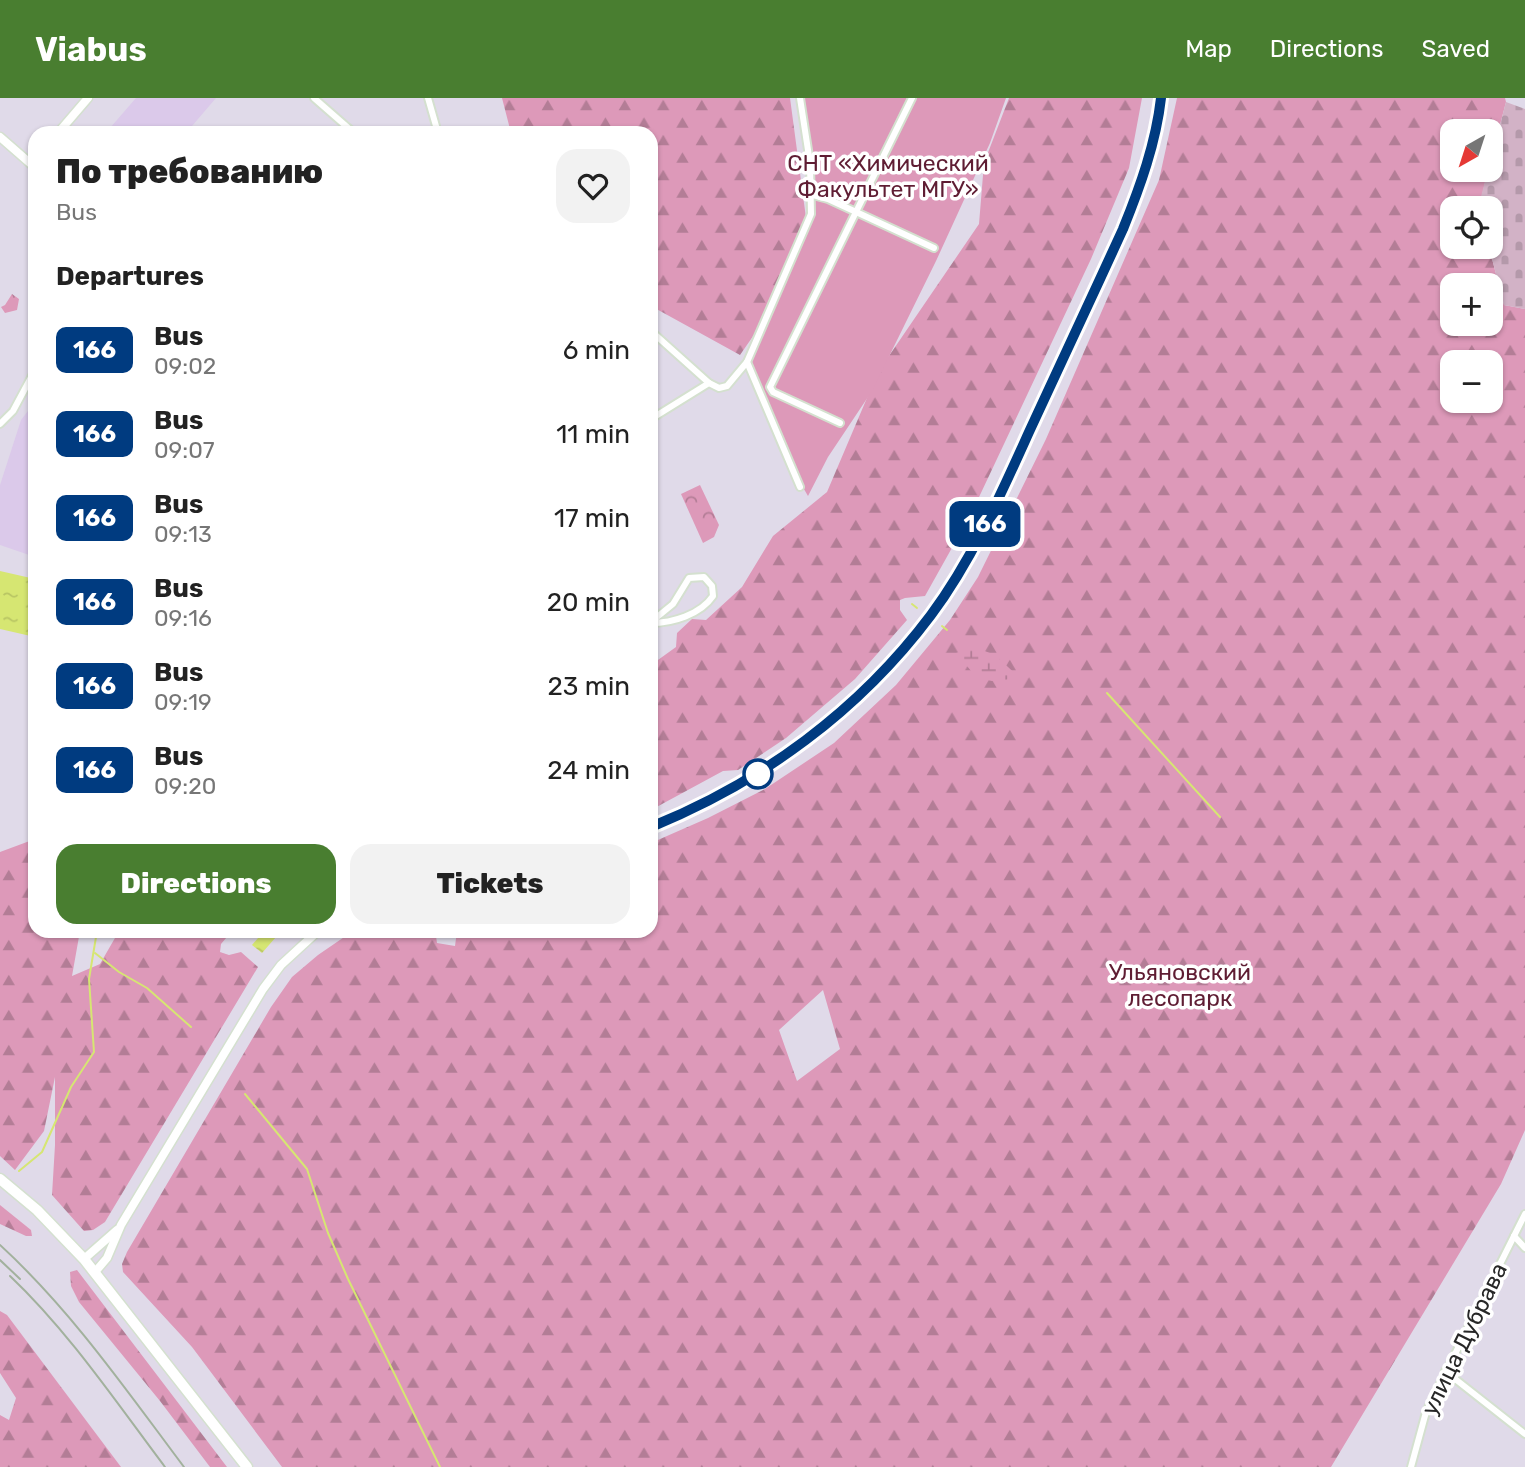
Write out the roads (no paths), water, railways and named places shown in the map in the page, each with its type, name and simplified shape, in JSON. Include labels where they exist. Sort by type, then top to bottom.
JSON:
[{"type":"main road","points":[[0,1179],[37,1210],[84,1259],[247,1467]]},
{"type":"street","points":[[64,126],[88,98]]},
{"type":"street","points":[[314,98],[346,126]]},
{"type":"street","points":[[428,98],[436,126]]},
{"type":"street","points":[[658,337],[709,383],[719,387],[727,386],[747,362],[811,214],[813,195],[810,163],[800,98]]},
{"type":"street","points":[[840,423],[774,392],[770,387],[912,98]]},
{"type":"street","points":[[658,824],[741,785],[818,732],[885,670],[933,613],[974,545],[1003,488],[1123,229],[1140,187],[1161,98]]},
{"type":"street","points":[[0,137],[28,159]]},
{"type":"street","points":[[813,195],[828,199],[934,248]]},
{"type":"street","points":[[747,362],[800,487]]},
{"type":"street","points":[[0,424],[13,411],[28,383]]},
{"type":"street","points":[[658,415],[709,383]]},
{"type":"street","points":[[658,617],[673,604],[689,578],[699,576],[712,586],[713,596],[700,609],[666,623],[658,623]]},
{"type":"street","points":[[95,1272],[107,1258],[121,1225],[263,989],[281,965],[310,938]]},
{"type":"street","name":"улица Дубрава","points":[[1411,1467],[1426,1412],[1525,1214]]},
{"type":"street","points":[[84,1259],[121,1225]]},
{"type":"street","points":[[1514,1236],[1525,1248]]},
{"type":"street","points":[[1445,1371],[1525,1434]]},
{"type":"water","points":[[0,571],[28,577],[28,635],[0,629]]},
{"type":"water","points":[[258,938],[275,938],[262,953],[252,945]]},
{"type":"waterway","points":[[912,604],[917,608]]},
{"type":"waterway","points":[[942,626],[947,630]]},
{"type":"waterway","points":[[1107,693],[1220,817]]},
{"type":"waterway","points":[[19,1171],[42,1152],[71,1087],[94,1052],[89,979],[96,938]]},
{"type":"waterway","points":[[95,953],[119,972],[147,988],[191,1027]]},
{"type":"waterway","points":[[245,1094],[307,1169],[328,1233],[348,1279],[440,1467]]},
{"type":"railway","points":[[0,1245],[51,1296],[119,1380],[184,1467]]},
{"type":"railway","points":[[0,1260],[20,1279]]},
{"type":"railway","points":[[10,1276],[72,1344],[165,1467]]},
{"type":"park label","name":"СНТ «Химический Факультет МГУ»","points":[[888,176]]},
{"type":"park label","name":"Ульяновский лесопарк","points":[[1180,985]]}]
